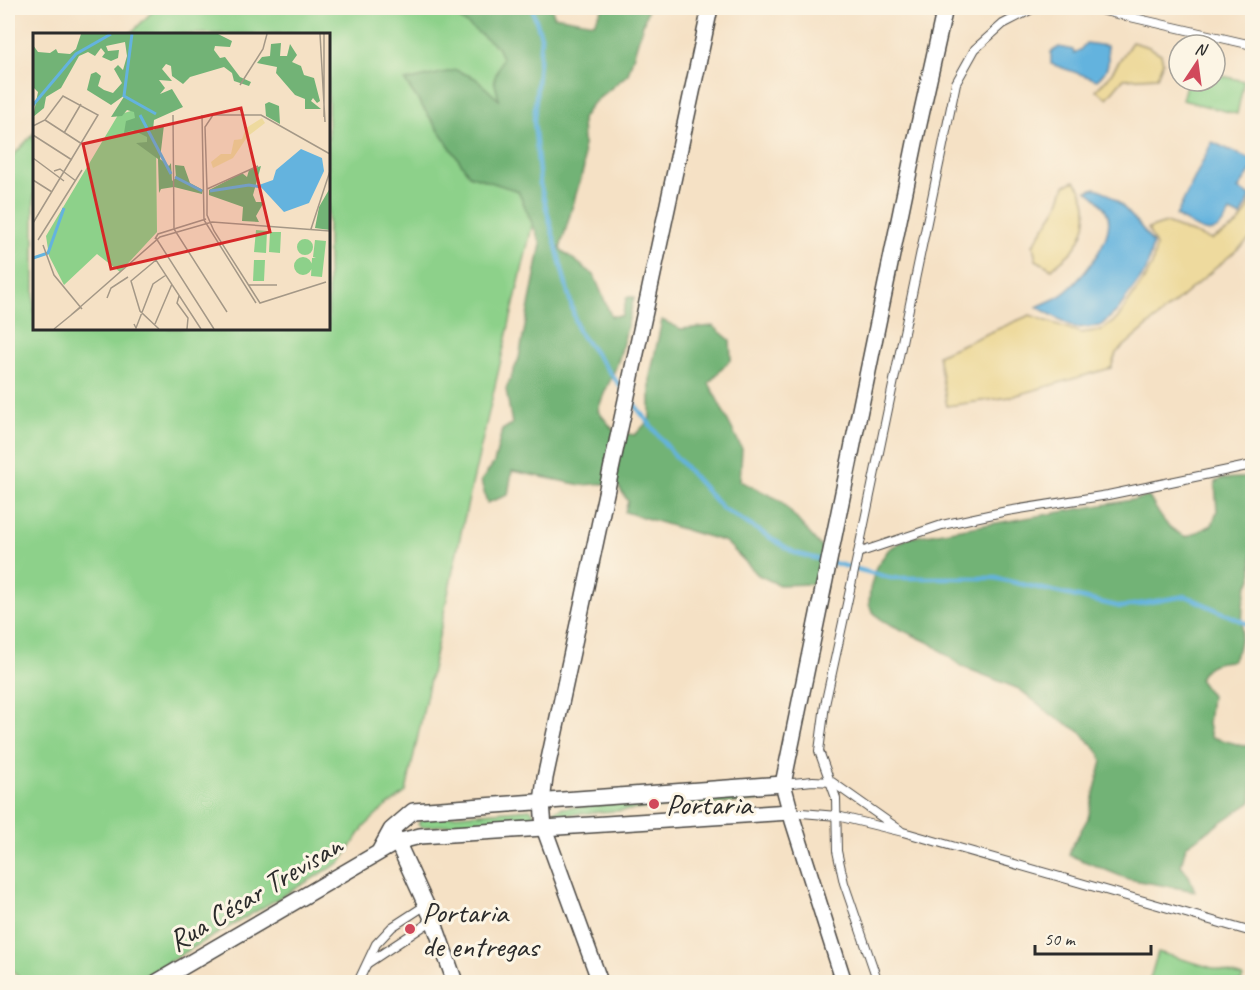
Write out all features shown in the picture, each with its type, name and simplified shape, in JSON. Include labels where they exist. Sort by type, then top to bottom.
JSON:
[{"type":"street","points":[[600,982],[544,828],[542,802],[545,778],[710,8]]},
{"type":"street","points":[[844,982],[783,784],[917,133],[945,8]]},
{"type":"street","points":[[394,836],[413,812],[783,784]]},
{"type":"street","points":[[394,836],[790,812]]},
{"type":"street","points":[[394,836],[433,920],[454,982]]},
{"type":"street","name":"Rua César Trevisan","points":[[157,982],[380,850],[394,836]]},
{"type":"lane","points":[[879,982],[844,883],[837,851],[837,816],[832,782],[819,751],[825,705],[956,83],[975,49],[1003,24],[1034,8]]},
{"type":"lane","points":[[1091,8],[1252,45]]},
{"type":"lane","points":[[858,553],[942,525],[996,513],[1108,495],[1252,465]]},
{"type":"lane","points":[[783,784],[832,782],[903,832]]},
{"type":"lane","points":[[790,812],[837,816],[903,832],[1252,932]]},
{"type":"lane","points":[[358,982],[376,944],[392,927],[426,904]]},
{"type":"lane","points":[[367,964],[433,920]]},
{"type":"green space","points":[[156,8],[529,8],[553,136],[462,528],[406,792],[364,827],[341,862],[134,982],[22,982],[8,964],[8,161],[33,134],[33,330],[330,330],[330,33],[131,33]]},
{"type":"green space","points":[[422,8],[552,8],[554,16],[594,23],[603,8],[648,8],[628,74],[591,105],[582,119],[584,167],[560,249],[594,275],[611,316],[622,316],[627,297],[634,297],[619,359],[598,411],[615,432],[635,435],[650,419],[650,376],[662,320],[681,329],[713,326],[730,340],[731,359],[709,383],[742,449],[740,481],[780,500],[831,558],[812,584],[779,585],[758,575],[726,542],[625,512],[628,501],[616,483],[581,485],[512,471],[508,495],[487,503],[481,481],[494,463],[502,430],[512,424],[506,389],[519,358],[541,244],[518,191],[469,175],[405,81],[456,70],[475,78],[499,100],[494,80],[502,58],[497,47],[451,12]]},
{"type":"green space","points":[[1227,77],[1244,81],[1237,114],[1182,100],[1184,93],[1227,93]]},
{"type":"green space","points":[[1252,477],[1252,579],[1247,586],[1243,605],[1242,632],[1238,650],[1232,661],[1208,667],[1199,679],[1211,696],[1208,724],[1211,737],[1244,746],[1252,745],[1251,802],[1186,846],[1181,865],[1189,876],[1195,891],[1128,879],[1069,855],[1088,818],[1102,761],[1100,754],[1081,732],[1053,716],[1019,689],[961,666],[932,644],[883,621],[872,611],[869,604],[870,589],[876,567],[889,549],[908,538],[1149,497],[1169,526],[1187,537],[1212,525],[1217,511],[1215,482],[1221,479]]},
{"type":"green space","points":[[755,792],[761,795],[759,801],[558,815],[554,811],[561,808]]},
{"type":"green space","points":[[530,809],[535,814],[533,819],[421,827],[418,824],[423,818]]},
{"type":"green space","points":[[1158,952],[1243,977],[1241,982],[1149,982]]},
{"type":"sand","points":[[1132,42],[1149,47],[1161,54],[1163,62],[1157,77],[1123,79],[1107,98],[1096,90],[1108,78]]},
{"type":"sand","points":[[1075,181],[1084,198],[1085,225],[1073,250],[1052,269],[1036,260],[1033,245],[1058,206],[1065,185]]},
{"type":"sand","points":[[1252,199],[1252,237],[1116,353],[1111,368],[1010,397],[947,406],[938,355],[1030,315],[1081,333],[1102,330],[1117,319],[1152,265],[1156,246],[1148,229],[1166,223],[1211,240],[1241,220]]},
{"type":"water","points":[[1086,43],[1107,46],[1108,65],[1097,80],[1051,64],[1051,52],[1059,47],[1073,50],[1074,53]]},
{"type":"water","points":[[1212,142],[1252,160],[1252,170],[1238,189],[1251,196],[1241,217],[1230,212],[1218,228],[1206,231],[1176,216]]},
{"type":"water","points":[[1095,188],[1110,195],[1143,229],[1153,244],[1146,271],[1117,311],[1100,326],[1075,328],[1037,307],[1055,298],[1075,283],[1093,261],[1106,237],[1107,212],[1087,191]]},
{"type":"waterway","points":[[532,8],[541,36],[534,121],[540,184],[578,331],[624,391]]},
{"type":"waterway","points":[[631,400],[669,449],[722,508],[795,553],[891,578],[995,578],[1121,607],[1186,596],[1252,626]]},
{"type":"place","name":"Portaria","points":[[654,804]]},
{"type":"place","name":"Portaria de entregas","points":[[410,929]]}]
